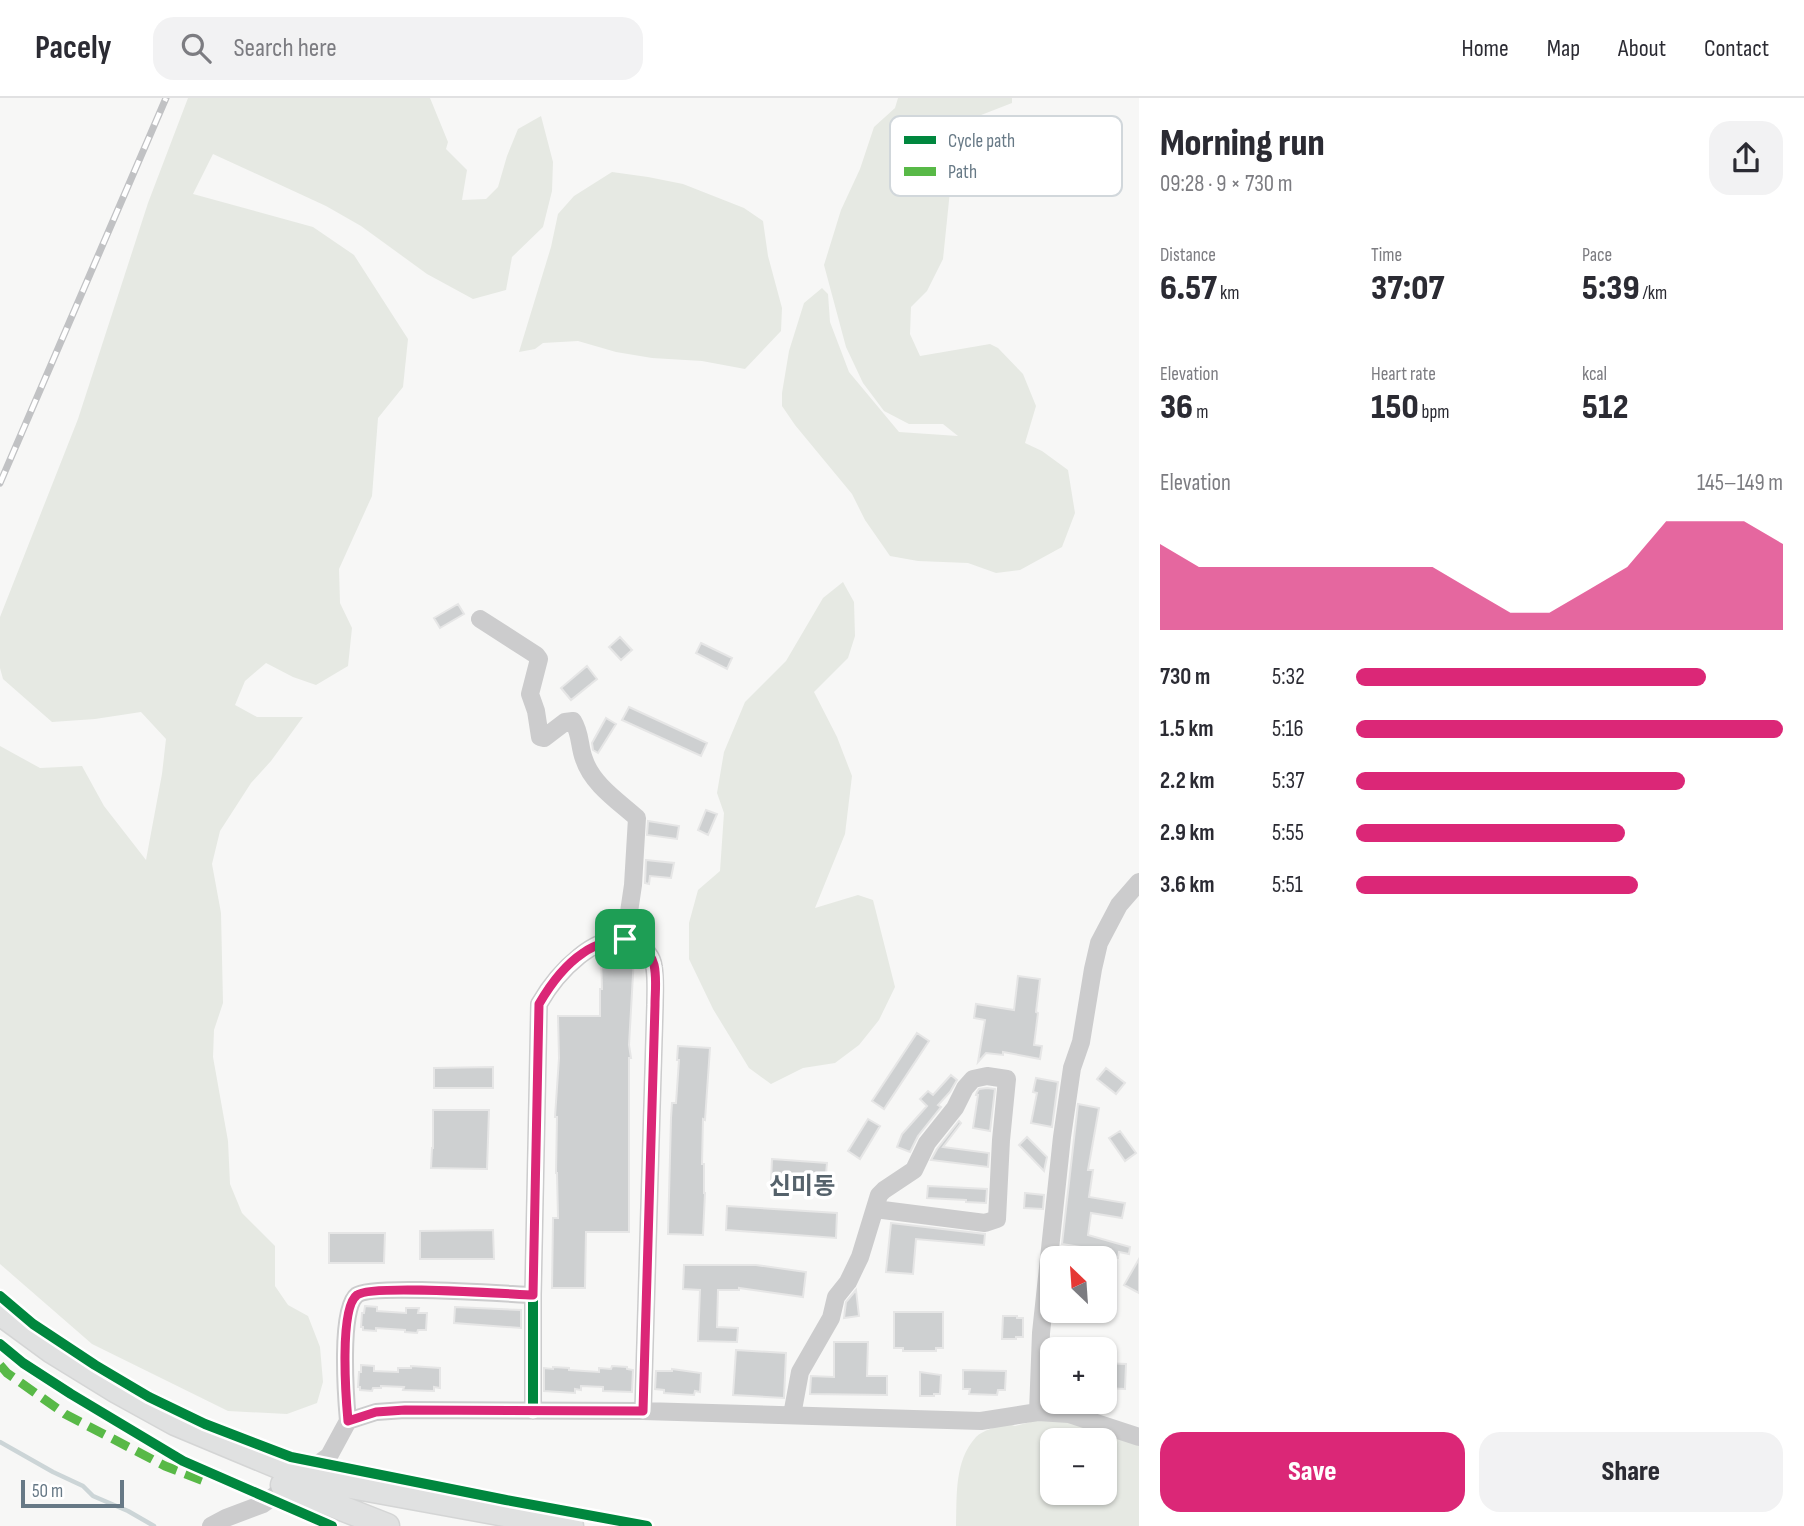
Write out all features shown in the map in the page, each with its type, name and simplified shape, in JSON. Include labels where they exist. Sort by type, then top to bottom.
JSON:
[{"type":"highway","points":[[0,1313],[85,1371],[175,1423],[387,1524]]},
{"type":"highway","points":[[0,1333],[106,1402],[177,1441],[294,1481],[307,1479],[571,1526]]},
{"type":"highway","points":[[394,1494],[486,1526]]},
{"type":"street","points":[[480,619],[539,659],[530,694],[540,737],[544,738],[565,722],[573,721],[578,730],[582,755],[588,770],[598,783],[637,818],[633,885],[625,939]]},
{"type":"street","points":[[1038,1412],[1041,1333],[1072,1068],[1082,1042],[1099,943],[1119,905],[1139,882]]},
{"type":"street","points":[[533,1411],[539,1004],[547,990],[582,953],[614,939],[625,939],[638,943],[646,950],[654,965],[643,1411]]},
{"type":"street","points":[[792,1415],[800,1372],[831,1318],[836,1297],[848,1282],[860,1257],[879,1195],[914,1170],[927,1143],[956,1108],[965,1088],[973,1079],[987,1076],[1007,1079],[997,1219],[985,1223],[875,1209]]},
{"type":"street","points":[[211,1526],[263,1504],[329,1456],[348,1421],[345,1392],[346,1326],[355,1296],[365,1291],[389,1289],[533,1295]]},
{"type":"street","points":[[348,1421],[376,1412],[405,1410],[643,1411],[981,1421],[1038,1412],[1069,1414],[1139,1437]]},
{"type":"shaded area","points":[[188,98],[430,98],[448,142],[446,149],[467,170],[462,200],[486,199],[498,187],[518,129],[541,116],[553,162],[552,191],[543,227],[512,257],[506,290],[473,299],[427,274],[361,226],[326,206],[213,154],[193,194],[313,227],[354,255],[408,339],[403,387],[378,418],[372,496],[339,569],[340,603],[352,628],[348,666],[316,685],[266,663],[245,681],[235,705],[257,717],[303,717],[251,783],[220,831],[212,864],[221,913],[223,1003],[214,1030],[213,1057],[228,1141],[230,1184],[242,1213],[275,1246],[275,1286],[288,1305],[308,1316],[320,1347],[323,1382],[317,1403],[287,1414],[228,1411],[92,1344],[0,1264],[0,746],[40,768],[82,766],[104,806],[146,860],[166,739],[141,712],[52,722],[3,679],[0,668],[0,617],[78,419],[148,203]]},
{"type":"shaded area","points":[[898,98],[1012,98],[1012,103],[979,116],[890,116],[890,196],[950,196],[943,259],[927,291],[911,307],[910,334],[920,356],[990,344],[998,348],[1023,374],[1036,406],[1025,443],[1042,451],[1068,470],[1075,513],[1062,547],[1020,570],[996,573],[968,563],[918,561],[890,556],[865,520],[852,494],[782,406],[789,351],[804,303],[822,288],[828,294],[830,322],[849,372],[899,432],[958,436],[943,424],[909,424],[884,411],[863,383],[846,347],[824,265],[841,210],[860,169],[874,127],[895,108]]},
{"type":"shaded area","points":[[612,172],[683,184],[744,208],[763,221],[768,256],[782,308],[781,331],[745,369],[702,361],[652,358],[616,352],[578,341],[543,343],[535,349],[519,352],[551,247],[558,214],[574,196]]},
{"type":"shaded area","points":[[843,582],[854,602],[855,636],[848,658],[814,692],[837,737],[852,776],[845,834],[815,908],[858,895],[873,900],[895,987],[879,1020],[859,1045],[835,1063],[803,1068],[771,1084],[749,1068],[713,1009],[689,959],[689,923],[698,890],[720,871],[724,813],[717,793],[724,752],[745,702],[786,661],[823,598]]},
{"type":"shaded area","points":[[1042,1419],[1093,1428],[1040,1428],[1040,1505],[1117,1505],[1117,1436],[1139,1446],[1139,1526],[956,1526],[958,1479],[969,1446],[976,1437],[1006,1423],[1015,1426]]},
{"type":"building","points":[[458,604],[464,614],[440,628],[434,618]]},
{"type":"building","points":[[620,637],[632,650],[621,660],[609,647]]},
{"type":"building","points":[[701,643],[732,658],[727,669],[696,653]]},
{"type":"building","points":[[587,666],[597,679],[571,700],[561,688]]},
{"type":"building","points":[[629,707],[707,743],[701,756],[622,720]]},
{"type":"building","points":[[606,718],[616,724],[598,753],[593,750],[592,743]]},
{"type":"building","points":[[706,810],[717,814],[708,835],[698,830]]},
{"type":"building","points":[[648,821],[679,826],[677,839],[647,835]]},
{"type":"building","points":[[646,860],[674,863],[671,878],[650,876],[649,884],[645,883]]},
{"type":"building","points":[[634,957],[629,1045],[629,1232],[586,1232],[585,1288],[552,1288],[553,1218],[558,1218],[555,1117],[559,1058],[558,1016],[600,1016],[601,958]]},
{"type":"building","points":[[1018,976],[1040,979],[1034,1045],[1042,1046],[1040,1059],[1003,1052],[1003,1055],[986,1053],[978,1062],[985,1020],[974,1018],[976,1004],[1014,1010]]},
{"type":"building","points":[[917,1033],[929,1041],[884,1109],[872,1101]]},
{"type":"building","points":[[678,1046],[710,1048],[705,1120],[703,1119],[703,1235],[668,1234],[671,1118],[672,1103],[676,1103]]},
{"type":"building","points":[[493,1067],[493,1088],[434,1088],[434,1068]]},
{"type":"building","points":[[1106,1068],[1125,1083],[1116,1094],[1097,1079]]},
{"type":"building","points":[[951,1075],[957,1080],[938,1105],[941,1107],[918,1136],[910,1152],[897,1147],[902,1134],[927,1106],[920,1099],[928,1091],[933,1095]]},
{"type":"building","points":[[1036,1078],[1058,1082],[1052,1127],[1031,1123],[1037,1093],[1033,1092]]},
{"type":"building","points":[[987,1088],[995,1089],[990,1131],[973,1128],[977,1092]]},
{"type":"building","points":[[1078,1104],[1099,1108],[1088,1170],[1093,1170],[1089,1197],[1125,1203],[1122,1218],[1091,1213],[1088,1235],[1130,1247],[1129,1254],[1119,1252],[1117,1258],[1117,1246],[1062,1244]]},
{"type":"building","points":[[433,1110],[489,1110],[487,1169],[431,1168]]},
{"type":"building","points":[[868,1119],[880,1126],[860,1159],[848,1151]]},
{"type":"building","points":[[959,1121],[961,1123],[943,1147],[989,1153],[988,1167],[931,1160]]},
{"type":"building","points":[[1120,1131],[1136,1153],[1125,1161],[1109,1138]]},
{"type":"building","points":[[1027,1137],[1047,1157],[1044,1171],[1019,1145]]},
{"type":"building","points":[[772,1159],[827,1163],[825,1185],[771,1182]]},
{"type":"building","points":[[928,1186],[987,1189],[986,1203],[927,1198]]},
{"type":"building","points":[[1025,1193],[1044,1195],[1043,1209],[1024,1208]]},
{"type":"building","points":[[727,1206],[837,1213],[836,1238],[726,1230]]},
{"type":"building","points":[[891,1223],[985,1234],[984,1245],[916,1239],[913,1274],[886,1272]]},
{"type":"building","points":[[493,1230],[494,1259],[420,1259],[420,1231]]},
{"type":"building","points":[[329,1233],[385,1233],[384,1263],[329,1263]]},
{"type":"building","points":[[1139,1259],[1139,1293],[1124,1285]]},
{"type":"building","points":[[684,1265],[756,1265],[806,1272],[803,1297],[739,1288],[718,1290],[717,1327],[738,1328],[737,1342],[698,1341],[700,1290],[683,1289]]},
{"type":"building","points":[[856,1290],[859,1316],[844,1318],[846,1302]]},
{"type":"building","points":[[365,1306],[377,1307],[377,1311],[406,1313],[406,1308],[419,1308],[418,1313],[427,1313],[426,1330],[418,1330],[417,1333],[376,1328],[376,1331],[363,1330],[362,1313]]},
{"type":"building","points":[[455,1307],[521,1310],[521,1328],[454,1323]]},
{"type":"building","points":[[894,1312],[943,1312],[943,1348],[936,1348],[936,1351],[903,1351],[903,1348],[894,1348]]},
{"type":"building","points":[[1003,1316],[1023,1318],[1023,1337],[1002,1339]]},
{"type":"building","points":[[834,1342],[868,1342],[867,1376],[887,1376],[887,1395],[810,1394],[811,1376],[834,1377]]},
{"type":"building","points":[[736,1350],[786,1353],[784,1398],[733,1395]]},
{"type":"building","points":[[1117,1364],[1126,1364],[1125,1389],[1117,1389]]},
{"type":"building","points":[[361,1365],[374,1366],[374,1371],[398,1372],[398,1368],[411,1366],[440,1368],[440,1388],[434,1387],[434,1391],[403,1390],[404,1387],[381,1386],[373,1388],[372,1391],[360,1390],[358,1387]]},
{"type":"building","points":[[612,1366],[633,1370],[632,1392],[603,1391],[603,1387],[581,1386],[581,1390],[575,1389],[575,1393],[544,1391],[544,1368],[599,1372],[599,1368],[611,1369]]},
{"type":"building","points":[[672,1369],[701,1373],[700,1392],[695,1391],[694,1395],[664,1393],[664,1390],[655,1389],[656,1371]]},
{"type":"building","points":[[963,1370],[1006,1371],[1005,1390],[998,1390],[997,1395],[969,1394],[970,1389],[963,1389]]},
{"type":"building","points":[[920,1372],[941,1375],[940,1394],[920,1396]]},
{"type":"waterway","points":[[0,1442],[83,1486],[93,1496],[154,1526]]},
{"type":"railway","points":[[0,483],[166,98]]},
{"type":"marked path","points":[[0,1365],[7,1373],[65,1414],[165,1466],[209,1483]]},
{"type":"cycle path","points":[[533,1411],[539,1004],[556,980],[579,956],[607,941],[622,939],[636,943],[645,950],[652,960],[655,976],[643,1411]]},
{"type":"cycle path","points":[[0,1296],[33,1324],[149,1397],[205,1424],[291,1457],[647,1526]]},
{"type":"cycle path","points":[[0,1344],[23,1363],[71,1394],[183,1461],[332,1526]]},
{"type":"district","name":"신미동","points":[[802,1186]]},
{"type":"route","points":[[614,939],[625,939],[638,943],[646,950],[654,965],[643,1411],[405,1410],[376,1412],[348,1421],[345,1392],[346,1326],[355,1296],[365,1291],[389,1289],[533,1295],[539,1004],[547,990],[582,953],[614,939]]}]
